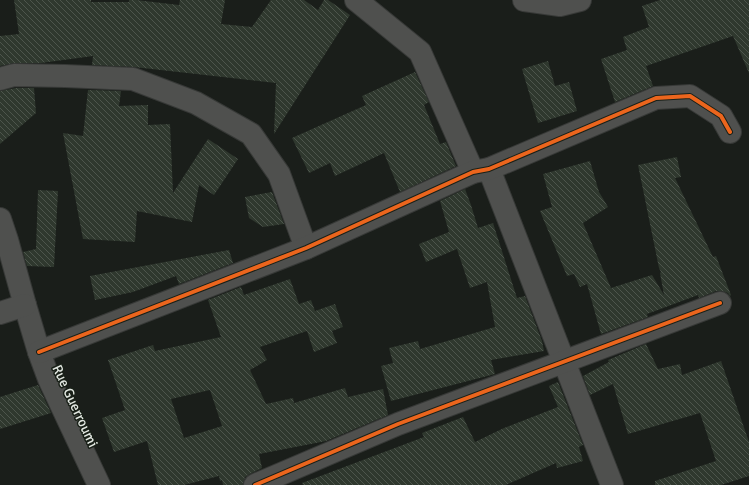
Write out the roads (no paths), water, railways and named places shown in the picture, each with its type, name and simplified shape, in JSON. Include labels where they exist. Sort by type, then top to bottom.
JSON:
[{"type":"street","points":[[356,0],[420,52],[481,171],[564,362],[612,485]]},
{"type":"street","points":[[524,0],[560,5],[580,0]]},
{"type":"street","points":[[0,79],[14,75],[133,79],[196,103],[250,134],[279,174],[306,248]]},
{"type":"street","points":[[39,352],[306,248],[481,171],[656,98],[690,96],[721,116],[730,132]]},
{"type":"street","name":"Rue Guerroumi","points":[[0,220],[39,352],[49,379],[99,485]]},
{"type":"street","points":[[255,485],[398,424],[720,303]]},
{"type":"street","points":[[0,313],[25,305]]}]
